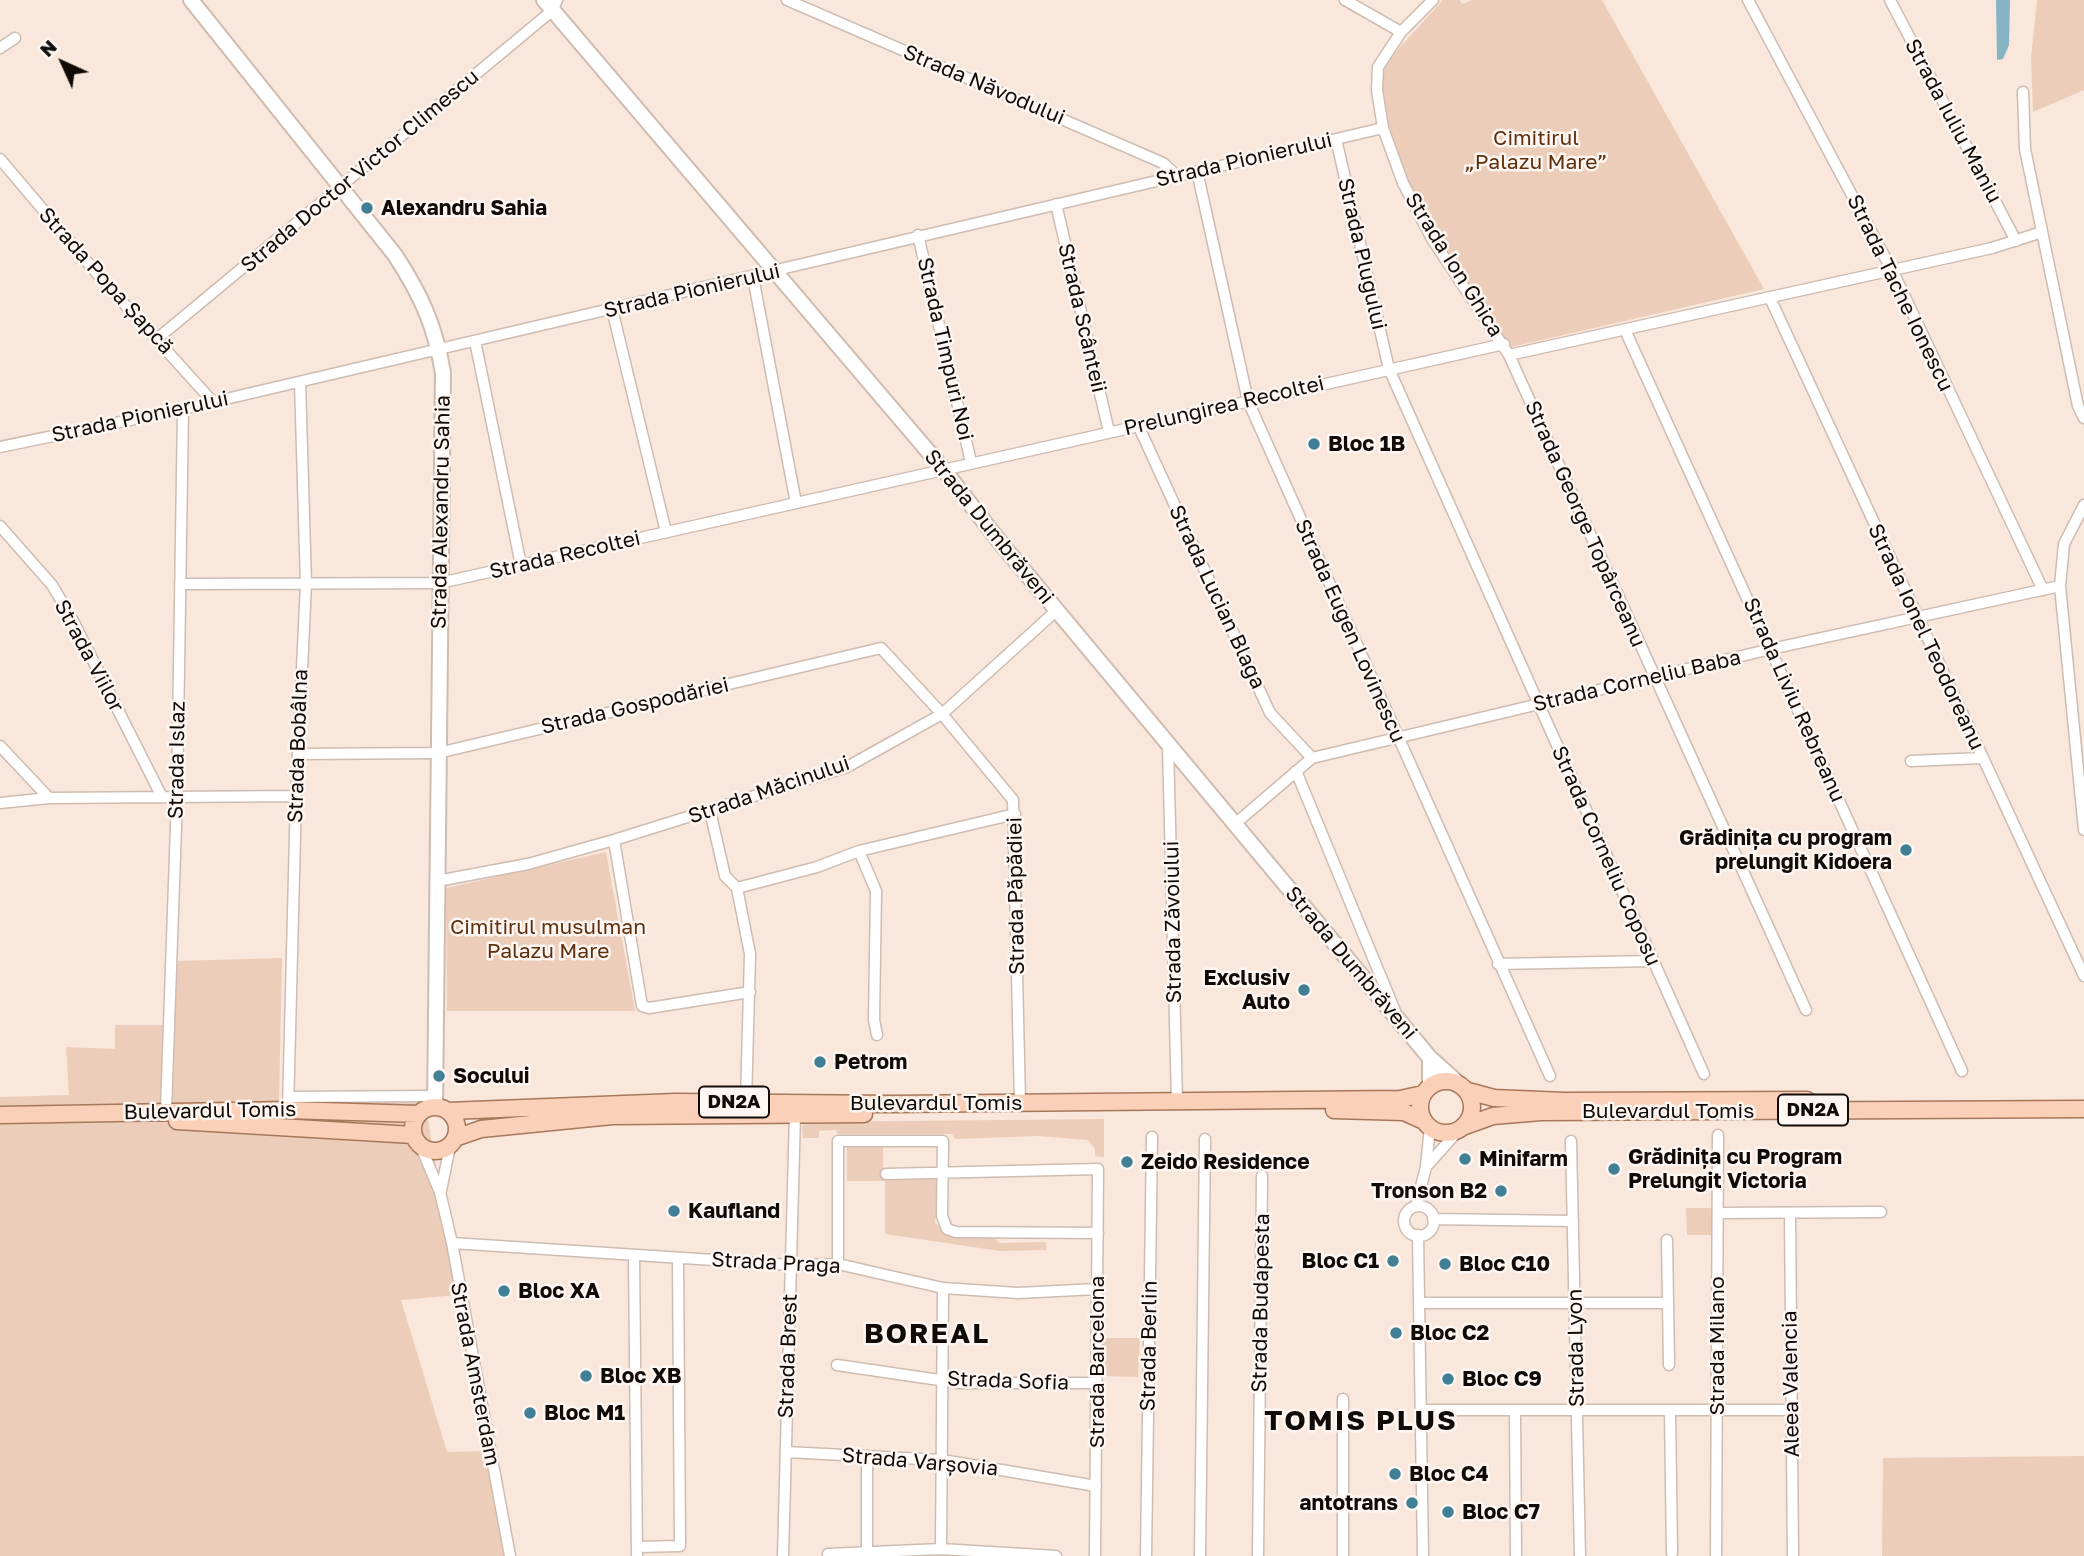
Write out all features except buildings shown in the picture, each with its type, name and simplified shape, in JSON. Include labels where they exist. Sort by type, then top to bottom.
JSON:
[{"type":"main road","name":"DN2A","points":[[1427,1090],[1446,1080],[1463,1087]]},
{"type":"main road","name":"Bulevardul Tomis","points":[[1463,1087],[1494,1098],[1564,1101],[2084,1100]]},
{"type":"main road","points":[[1461,1128],[1473,1109],[1463,1087]]},
{"type":"main road","name":"Bulevardul Tomis","points":[[0,1115],[166,1111],[289,1103],[434,1107],[746,1102],[1020,1103],[1401,1099],[1427,1090]]},
{"type":"main road","points":[[1427,1090],[1420,1111],[1427,1124]]},
{"type":"main road","points":[[434,1107],[457,1128],[453,1142],[441,1151],[417,1141],[415,1120],[434,1107]]},
{"type":"main road","name":"Bulevardul Tomis","points":[[1461,1128],[1493,1116],[1541,1112],[2084,1109]]},
{"type":"main road","name":"Bulevardul Tomis","points":[[453,1142],[481,1129],[612,1116],[1353,1110],[1404,1112],[1427,1124]]},
{"type":"main road","name":"Bulevardul Tomis","points":[[0,1124],[164,1120],[417,1141]]},
{"type":"main road","name":"DN2A","points":[[1427,1124],[1443,1133],[1461,1128]]},
{"type":"street","name":"Strada Alexandru Sahia","points":[[191,0],[342,186],[420,293],[439,350],[443,373],[434,1107]]},
{"type":"street","name":"Strada Năvodului","points":[[787,0],[1163,163],[1177,176]]},
{"type":"street","points":[[1345,0],[1401,32]]},
{"type":"street","name":"Strada Ion Ghica","points":[[1433,0],[1401,32],[1378,67],[1377,90],[1383,128],[1403,183],[1432,239],[1504,344]]},
{"type":"street","name":"Strada Tache Ionescu","points":[[1748,0],[1892,271],[2043,590]]},
{"type":"street","name":"Strada Iuliu Maniu","points":[[1890,0],[2016,242]]},
{"type":"street","name":"Strada Doctor Victor Climescu","points":[[158,338],[342,186],[552,4]]},
{"type":"street","name":"Strada Dumbrăveni","points":[[552,4],[944,470],[1430,1058],[1463,1087]]},
{"type":"street","points":[[0,48],[15,38]]},
{"type":"street","points":[[2023,92],[2025,149],[2078,405],[2084,418]]},
{"type":"street","name":"Strada Pionierului","points":[[0,447],[183,409],[439,350],[775,272],[918,235],[1383,128]]},
{"type":"street","name":"Strada Plugului","points":[[1336,139],[1389,369]]},
{"type":"street","name":"Strada Popa Șapcă","points":[[0,159],[100,277],[158,338],[213,402]]},
{"type":"street","name":"Strada Eugen Lovinescu","points":[[1197,171],[1248,401],[1550,1076]]},
{"type":"street","name":"Strada Scânteii","points":[[1056,204],[1109,432]]},
{"type":"street","points":[[1509,355],[1892,271],[2016,242],[2042,232]]},
{"type":"street","name":"Strada Timpuri Noi","points":[[918,235],[971,462]]},
{"type":"street","points":[[753,277],[796,503]]},
{"type":"street","name":"Strada Ionel Teodoreanu","points":[[1770,298],[2084,976]]},
{"type":"street","points":[[612,309],[666,533]]},
{"type":"street","name":"Strada Liviu Rebreanu","points":[[1625,330],[1962,1071]]},
{"type":"street","points":[[475,341],[521,565]]},
{"type":"street","name":"Strada George Topârceanu","points":[[1504,344],[1806,1010]]},
{"type":"street","name":"Prelungirea Recoltei","points":[[944,470],[1504,344]]},
{"type":"street","name":"Strada Corneliu Coposu","points":[[1389,369],[1704,1074]]},
{"type":"street","name":"Strada Bobâlna","points":[[289,1103],[296,796],[306,584],[300,382]]},
{"type":"street","name":"Strada Islaz","points":[[166,1111],[177,797],[183,409]]},
{"type":"street","name":"Strada Lucian Blaga","points":[[1138,425],[1270,713],[1312,758]]},
{"type":"street","name":"Strada Recoltei","points":[[180,584],[440,583],[944,470]]},
{"type":"street","points":[[2084,505],[2064,544],[2060,586],[2084,830]]},
{"type":"street","name":"Strada Viilor","points":[[0,526],[52,586],[71,617],[162,797]]},
{"type":"street","name":"Strada Corneliu Baba","points":[[1236,823],[1312,758],[1771,649],[2060,586]]},
{"type":"street","name":"Strada Măcinului","points":[[437,881],[528,864],[614,840],[847,766],[942,715],[1057,610]]},
{"type":"street","name":"Strada Gospodăriei","points":[[298,754],[439,752],[881,648],[942,715]]},
{"type":"street","name":"Strada Păpădiei","points":[[942,715],[1013,800],[1020,1103]]},
{"type":"street","name":"Strada Zăvoiului","points":[[1168,743],[1177,1101]]},
{"type":"street","points":[[0,746],[49,798]]},
{"type":"street","points":[[1911,761],[1982,758]]},
{"type":"street","points":[[1296,771],[1400,1021]]},
{"type":"street","points":[[0,803],[49,798],[296,796]]},
{"type":"street","points":[[709,811],[724,876],[737,888],[750,954],[746,1102]]},
{"type":"street","points":[[737,888],[817,867],[859,851],[1015,814]]},
{"type":"street","points":[[614,840],[642,1006],[649,1008],[750,992]]},
{"type":"street","points":[[859,851],[876,891],[874,1020],[877,1035]]},
{"type":"street","points":[[1498,964],[1653,961]]},
{"type":"street","name":"Strada Dumbrăveni","points":[[1427,1090],[1430,1058]]},
{"type":"street","points":[[289,1103],[434,1107]]},
{"type":"street","name":"Strada Brest","points":[[783,1556],[795,1114]]},
{"type":"street","points":[[1427,1124],[1426,1167],[1416,1206],[1406,1213],[1404,1224],[1409,1232],[1418,1235],[1429,1230],[1433,1219]]},
{"type":"street","points":[[1426,1167],[1461,1128]]},
{"type":"street","name":"Strada Milano","points":[[1716,1556],[1718,1135]]},
{"type":"street","name":"Strada Berlin","points":[[1146,1556],[1152,1137]]},
{"type":"street","points":[[1200,1556],[1205,1139]]},
{"type":"street","name":"Strada Amsterdam","points":[[417,1141],[440,1192],[452,1243],[510,1556]]},
{"type":"street","points":[[838,1264],[838,1141],[943,1141],[942,1216],[947,1229],[967,1233],[1098,1233]]},
{"type":"street","name":"Strada Lyon","points":[[1571,1141],[1580,1556]]},
{"type":"street","name":"Strada Amsterdam","points":[[440,1192],[453,1142]]},
{"type":"street","name":"Strada Barcelona","points":[[942,1173],[1098,1169],[1095,1556]]},
{"type":"street","points":[[886,1174],[942,1173]]},
{"type":"street","name":"Strada Budapesta","points":[[1258,1556],[1262,1176]]},
{"type":"street","points":[[1416,1206],[1427,1209],[1433,1219]]},
{"type":"street","points":[[1718,1213],[1881,1213]]},
{"type":"street","name":"Aleea Valencia","points":[[1790,1213],[1793,1556]]},
{"type":"street","points":[[1433,1219],[1573,1221]]},
{"type":"street","points":[[1418,1235],[1423,1556]]},
{"type":"street","points":[[1667,1241],[1669,1365]]},
{"type":"street","name":"Strada Praga","points":[[452,1243],[791,1265],[838,1264],[943,1288],[1018,1293],[1097,1289]]},
{"type":"street","points":[[634,1255],[637,1551],[680,1546],[678,1258]]},
{"type":"street","points":[[941,1549],[943,1288]]},
{"type":"street","points":[[1419,1303],[1668,1303]]},
{"type":"street","name":"Strada Sofia","points":[[837,1366],[960,1384],[1097,1383]]},
{"type":"street","points":[[1343,1399],[1343,1556]]},
{"type":"street","points":[[1421,1410],[1791,1410]]},
{"type":"street","points":[[1515,1411],[1516,1556]]},
{"type":"street","points":[[1670,1411],[1672,1553]]},
{"type":"street","name":"Strada Varșovia","points":[[786,1452],[942,1460],[1096,1486]]},
{"type":"street","points":[[867,1456],[867,1550]]},
{"type":"street","points":[[828,1554],[867,1550],[941,1549],[1056,1556]]},
{"type":"green space","name":"Cimitirul „Palazu Mare”","points":[[1443,0],[1460,0],[1462,4],[1472,0],[1602,0],[1764,289],[1511,347],[1459,275],[1428,225],[1402,172],[1388,126],[1379,70]]},
{"type":"green space","points":[[2037,0],[2084,0],[2084,90],[2033,112],[2031,57]]},
{"type":"green space","name":"Cimitirul musulman Palazu Mare","points":[[606,852],[635,1011],[447,1011],[446,888]]},
{"type":"green space","points":[[282,958],[279,1102],[425,1102],[458,1295],[401,1300],[447,1452],[485,1451],[504,1556],[0,1556],[0,1097],[69,1095],[66,1047],[115,1049],[115,1025],[174,1025],[178,961]]},
{"type":"green space","points":[[1104,1119],[1104,1157],[1095,1156],[1095,1149],[1088,1140],[1038,1136],[955,1139],[952,1134],[838,1134],[836,1130],[819,1131],[819,1138],[803,1138],[802,1126],[806,1122]]},
{"type":"green space","points":[[851,1143],[883,1144],[883,1178],[939,1177],[935,1223],[951,1233],[994,1237],[999,1243],[1046,1242],[1046,1250],[1000,1251],[885,1234],[885,1181],[847,1181],[847,1147]]},
{"type":"green space","points":[[1686,1208],[1713,1208],[1713,1235],[1687,1235]]},
{"type":"green space","points":[[1102,1338],[1140,1338],[1138,1377],[1101,1376]]},
{"type":"green space","points":[[2084,1456],[2084,1556],[1882,1556],[1883,1458]]},
{"type":"water","points":[[1996,0],[2010,0],[2009,45],[2003,59],[1997,60]]},
{"type":"place","name":"Alexandru Sahia","points":[[367,208]]},
{"type":"place","name":"Bloc 1B","points":[[1314,444]]},
{"type":"place","name":"Grădinița cu program prelungit Kidoera","points":[[1906,850]]},
{"type":"place","name":"Exclusiv Auto","points":[[1304,990]]},
{"type":"place","name":"Petrom","points":[[820,1062]]},
{"type":"place","name":"Socului","points":[[439,1076]]},
{"type":"place","name":"Minifarm","points":[[1465,1159]]},
{"type":"place","name":"Zeido Residence","points":[[1127,1162]]},
{"type":"place","name":"Grădinița cu Program Prelungit Victoria","points":[[1614,1169]]},
{"type":"place","name":"Tronson B2","points":[[1501,1191]]},
{"type":"place","name":"Kaufland","points":[[674,1211]]},
{"type":"place","name":"Bloc C1","points":[[1393,1261]]},
{"type":"place","name":"Bloc C10","points":[[1445,1264]]},
{"type":"place","name":"Bloc XA","points":[[504,1291]]},
{"type":"place","name":"Bloc C2","points":[[1396,1333]]},
{"type":"place","name":"Bloc XB","points":[[586,1376]]},
{"type":"place","name":"Bloc C9","points":[[1448,1379]]},
{"type":"place","name":"Bloc M1","points":[[530,1413]]},
{"type":"place","name":"Bloc C4","points":[[1395,1474]]},
{"type":"place","name":"antotrans","points":[[1412,1503]]},
{"type":"place","name":"Bloc C7","points":[[1448,1512]]},
{"type":"district","name":"BOREAL","points":[[927,1334]]},
{"type":"district","name":"TOMIS PLUS","points":[[1361,1421]]}]
